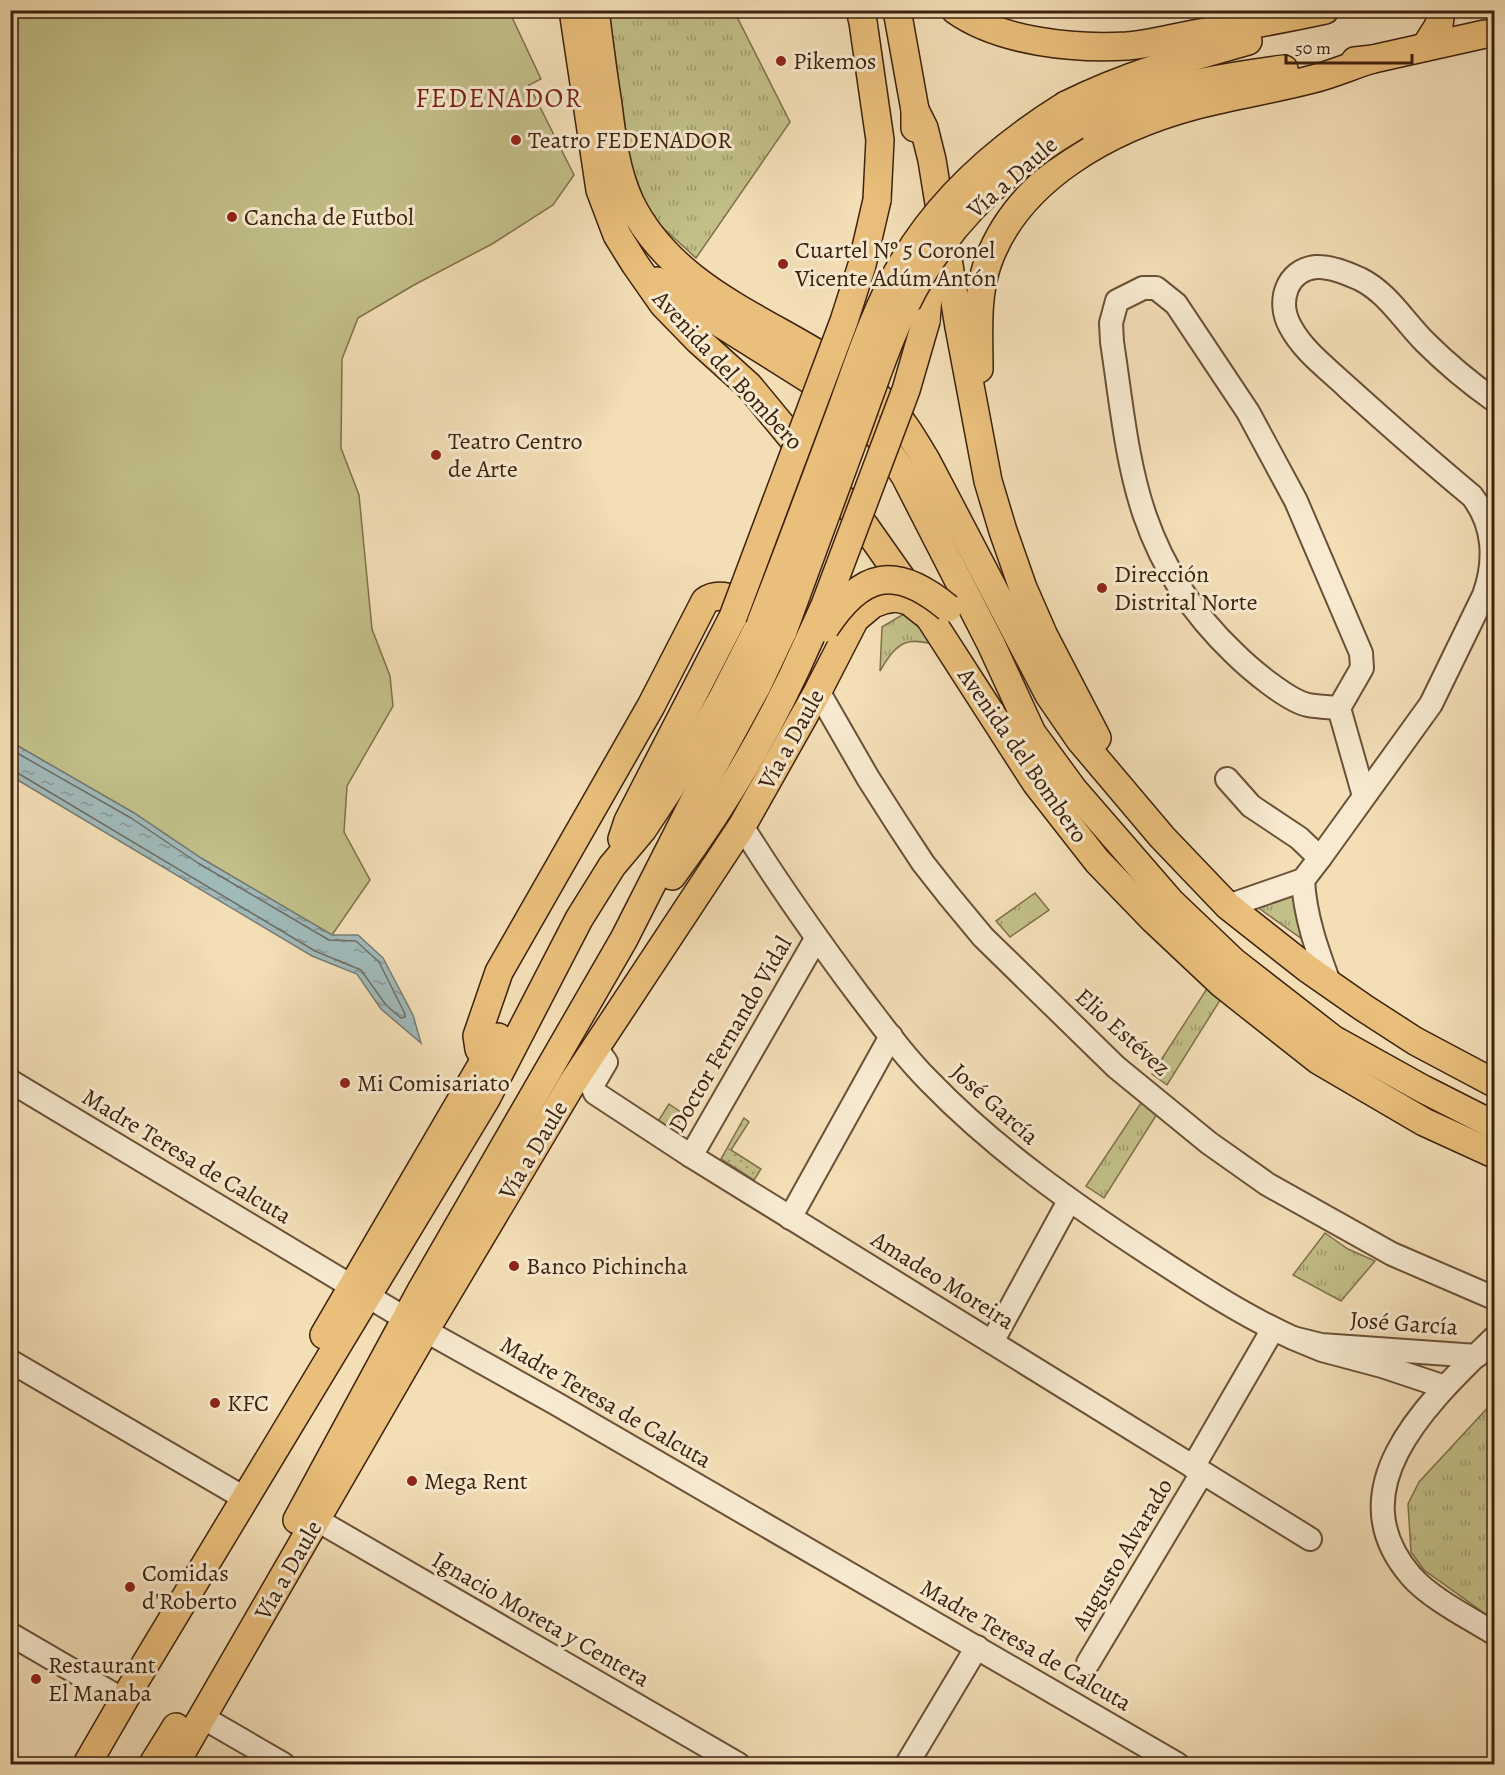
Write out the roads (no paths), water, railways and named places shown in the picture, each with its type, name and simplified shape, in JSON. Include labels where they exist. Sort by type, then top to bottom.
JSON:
[{"type":"main road","name":"Avenida del Bombero","points":[[573,10],[600,190],[617,235],[634,264],[663,304],[698,340],[749,386],[939,614],[1036,783],[1097,861],[1154,920],[1222,984],[1318,1060],[1424,1122],[1494,1154]]},
{"type":"main road","points":[[595,10],[613,144],[623,183],[640,222],[657,244],[678,266],[699,282],[738,308],[828,361],[866,386],[889,406],[926,460],[1050,695],[1080,740],[1181,859],[1228,906],[1330,985],[1415,1041],[1494,1083]]},
{"type":"main road","name":"Vía a Daule","points":[[612,866],[628,820],[733,617],[844,321],[862,265],[877,200],[880,140],[860,10]]},
{"type":"main road","points":[[812,642],[906,390],[926,321],[929,286],[928,244],[915,130],[915,110],[897,10]]},
{"type":"main road","points":[[955,10],[981,25],[1005,34],[1065,44],[1127,46],[1160,42],[1324,10]]},
{"type":"main road","name":"Vía a Daule","points":[[175,1764],[317,1520],[421,1323],[422,1289],[624,939],[757,686],[772,626],[892,336],[921,276],[956,227],[993,187],[1046,144],[1095,90],[1146,70],[1284,30],[1341,10]]},
{"type":"main road","points":[[1425,47],[1439,25],[1441,10]]},
{"type":"main road","name":"Vía a Daule","points":[[1071,115],[1186,84],[1373,58],[1485,34]]},
{"type":"main road","points":[[980,439],[978,318],[981,290],[987,265],[997,240],[1021,205],[1063,166],[1109,139],[1146,122],[1195,105],[1314,79],[1373,58]]},
{"type":"main road","points":[[915,110],[924,128],[933,168],[959,327],[991,491],[1023,588],[1044,636],[1087,720],[1138,810]]},
{"type":"main road","name":"Avenida del Bombero","points":[[634,264],[691,305],[839,398],[875,431],[891,451],[905,476],[991,645],[1032,733],[1060,773],[1120,846],[1171,902],[1234,962],[1333,1039],[1494,1125]]},
{"type":"main road","points":[[812,642],[844,602],[856,591],[881,580],[908,582],[920,587],[939,614],[961,622],[1032,733]]},
{"type":"main road","points":[[485,1060],[479,1049],[477,1036],[499,972],[651,706],[705,601],[722,595],[816,633],[826,644],[830,661],[824,681]]},
{"type":"main road","name":"Vía a Daule","points":[[153,1764],[295,1524],[421,1323],[573,1082],[742,826],[824,681],[855,620],[873,604],[896,598],[939,614]]},
{"type":"main road","name":"Vía a Daule","points":[[87,1764],[234,1492],[486,1099],[579,919],[612,866],[643,829],[682,770],[723,697],[772,626]]},
{"type":"main road","name":"Vía a Daule","points":[[624,939],[687,855],[744,767],[812,642]]},
{"type":"main road","name":"Vía a Daule","points":[[73,1764],[113,1694],[183,1589],[361,1291],[549,946],[579,919]]},
{"type":"main road","points":[[1415,1041],[1494,1063]]},
{"type":"street","points":[[1228,906],[1303,880],[1320,858],[1431,704],[1484,595],[1491,563],[1489,528],[1484,513],[1472,496],[1378,415],[1305,347],[1291,328],[1283,310],[1288,284],[1305,270],[1322,267],[1337,270],[1367,283],[1388,299],[1425,342],[1494,400]]},
{"type":"street","points":[[1339,708],[1307,705],[1294,700],[1244,663],[1216,636],[1182,592],[1170,572],[1145,516],[1133,471],[1112,342],[1114,307],[1122,297],[1143,288],[1156,288],[1176,304],[1248,412],[1296,501],[1361,653],[1362,668],[1339,708],[1364,796]]},
{"type":"street","name":"Elio Estévez","points":[[824,681],[868,778],[923,863],[983,937],[1116,1067],[1209,1143],[1267,1184],[1392,1254],[1494,1298]]},
{"type":"street","points":[[1227,779],[1251,806],[1299,838],[1320,858]]},
{"type":"street","name":"José García","points":[[742,826],[816,939],[891,1036],[929,1081],[1035,1175],[1069,1201],[1175,1271],[1283,1334],[1322,1350],[1382,1366],[1445,1387]]},
{"type":"street","points":[[1303,880],[1304,898],[1311,931],[1330,985]]},
{"type":"street","name":"Doctor Fernando Vidal","points":[[691,1156],[816,939]]},
{"type":"street","points":[[790,1218],[891,1036]]},
{"type":"street","name":"Amadeo Moreira","points":[[596,1048],[606,1062],[592,1086],[595,1093],[790,1218],[1310,1539]]},
{"type":"street","name":"Madre Teresa de Calcuta","points":[[10,1081],[361,1291],[421,1323],[565,1409],[977,1647],[1145,1757],[1177,1764]]},
{"type":"street","points":[[992,1342],[1069,1201]]},
{"type":"street","name":"José García","points":[[1283,1334],[1321,1344],[1477,1356]]},
{"type":"street","name":"Augusto Alvarado","points":[[1088,1663],[1198,1470],[1283,1334]]},
{"type":"street","points":[[1494,1338],[1445,1387],[1394,1456],[1384,1485],[1382,1511],[1390,1545],[1412,1577],[1448,1606],[1494,1633]]},
{"type":"street","points":[[10,1361],[234,1492]]},
{"type":"street","name":"Ignacio Moreta y Centera","points":[[317,1520],[738,1764]]},
{"type":"street","points":[[10,1634],[113,1694]]},
{"type":"street","points":[[907,1764],[977,1647]]},
{"type":"street","points":[[202,1718],[283,1764]]},
{"type":"water","points":[[11,742],[134,813],[201,858],[332,935],[358,935],[383,958],[413,1015],[421,1043],[381,1009],[357,974],[312,956],[11,776]]},
{"type":"place","name":"Pikemos","points":[[781,61]]},
{"type":"place","name":"Teatro FEDENADOR","points":[[516,140]]},
{"type":"place","name":"Cancha de Futbol","points":[[232,217]]},
{"type":"place","name":"Cuartel Nº 5 Coronel Vicente Adúm Antón","points":[[783,264]]},
{"type":"place","name":"Teatro Centro de Arte","points":[[436,455]]},
{"type":"place","name":"Dirección Distrital Norte","points":[[1102,588]]},
{"type":"place","name":"Mi Comisariato","points":[[345,1083]]},
{"type":"place","name":"Banco Pichincha","points":[[514,1266]]},
{"type":"place","name":"KFC","points":[[215,1403]]},
{"type":"place","name":"Mega Rent","points":[[412,1481]]},
{"type":"place","name":"Comidas d'Roberto","points":[[130,1587]]},
{"type":"place","name":"Restaurant El Manaba","points":[[36,1679]]},
{"type":"district","name":"FEDENADOR","points":[[499,98]]}]
